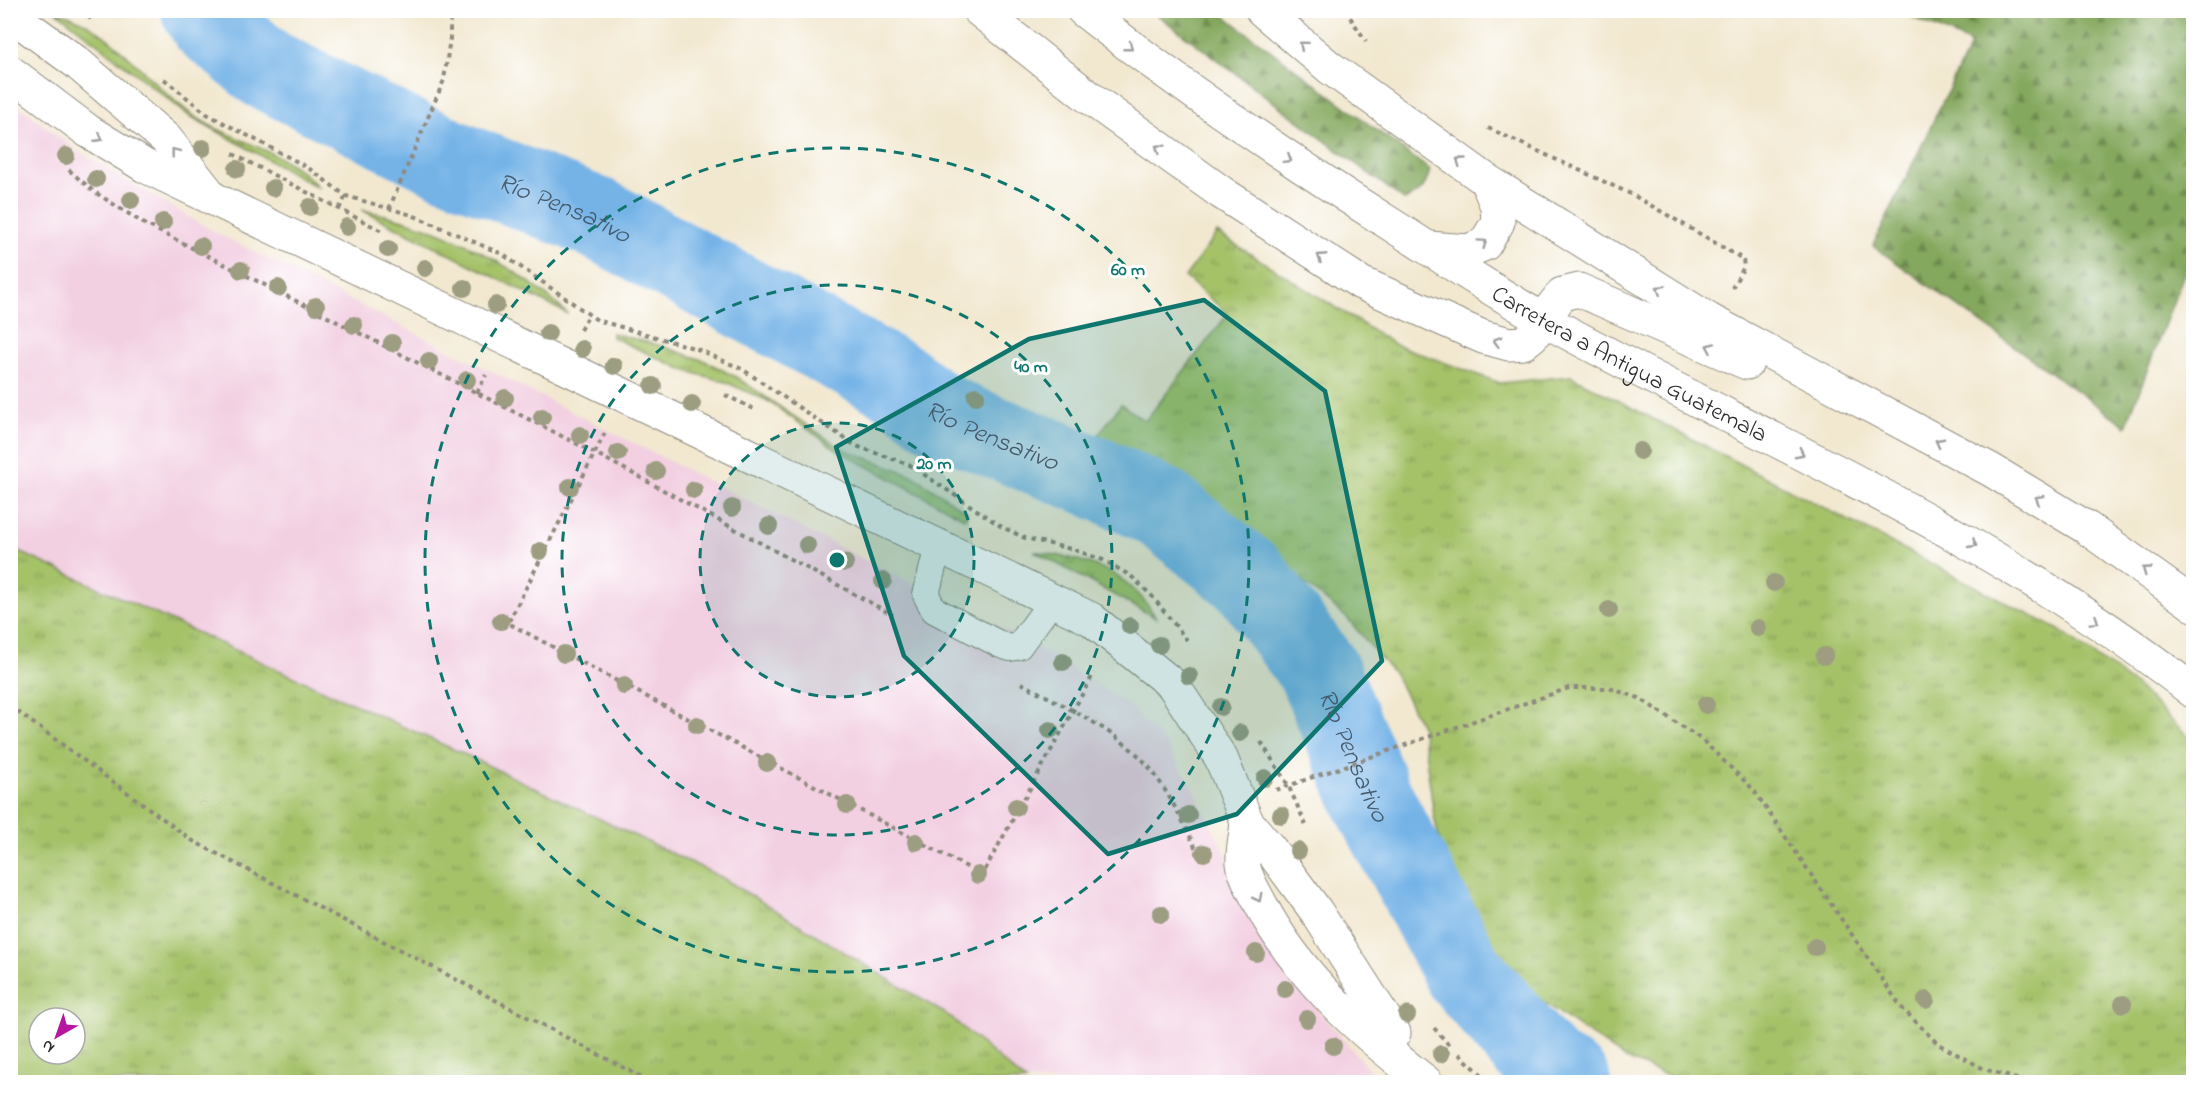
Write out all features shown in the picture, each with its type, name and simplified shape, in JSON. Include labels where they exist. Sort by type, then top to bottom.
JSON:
[{"type":"street","points":[[979,10],[1090,98],[1222,193],[1361,283],[1482,337],[1509,344],[1523,343],[1533,335],[1562,294],[1579,290],[1746,362],[1825,382]]},
{"type":"street","name":"Carretera a Antigua Guatemala","points":[[1083,10],[1167,76],[1268,146],[1544,319],[1958,535],[2047,589],[2139,650],[2193,692]]},
{"type":"street","points":[[1262,10],[1329,67],[1486,180],[1709,320],[1991,470],[2068,516],[2193,604]]},
{"type":"street","points":[[10,14],[76,62],[166,139],[212,198]]},
{"type":"street","points":[[10,72],[87,131],[145,166],[1091,620],[1173,685],[1221,758],[1247,822],[1316,911],[1394,1033]]},
{"type":"street","points":[[1427,247],[1468,251],[1485,244],[1494,233],[1498,222],[1497,206],[1486,180]]},
{"type":"street","points":[[1247,822],[1243,864],[1268,919],[1320,988],[1380,1047],[1426,1083]]},
{"type":"street","points":[[1243,864],[1253,860],[1262,864],[1311,939],[1338,973],[1439,1083]]},
{"type":"lane","points":[[938,546],[926,595],[929,603],[934,610],[1002,645],[1010,648],[1019,646],[1052,601]]},
{"type":"path","points":[[81,10],[98,25]]},
{"type":"path","points":[[389,208],[444,80],[450,38],[450,10]]},
{"type":"path","points":[[1345,10],[1372,49]]},
{"type":"path","points":[[159,75],[207,114],[307,167],[346,196],[412,215],[502,254],[589,315],[618,327],[697,349],[742,369],[856,446],[910,465],[1002,527],[1025,537],[1103,560],[1131,576],[1152,596],[1191,646]]},
{"type":"path","points":[[1483,126],[1633,195],[1743,259],[1744,267],[1739,276],[1709,320]]},
{"type":"path","points":[[67,168],[93,191],[143,223],[595,453],[894,615]]},
{"type":"path","points":[[339,209],[346,196]]},
{"type":"path","points":[[580,331],[589,315]]},
{"type":"path","points":[[625,395],[508,623],[982,875],[1114,637]]},
{"type":"path","points":[[1020,683],[1073,711],[1116,739],[1147,765],[1172,798],[1202,862]]},
{"type":"path","points":[[1319,775],[1569,688],[1609,688],[1639,698],[1701,739],[1754,789],[1900,1007],[1938,1044],[1984,1069],[2027,1083]]},
{"type":"path","points":[[10,706],[193,841],[651,1083]]},
{"type":"highlighted area","points":[[1204,300],[1325,391],[1382,661],[1237,814],[1108,854],[904,656],[836,447],[1029,339]]},
{"type":"shaded area","points":[[10,99],[77,151],[213,231],[1038,647],[1128,704],[1165,743],[1191,784],[1261,925],[1316,1008],[1380,1082],[1026,1082],[949,1016],[721,877],[477,760],[11,548]]},
{"type":"green space","points":[[56,11],[94,28],[190,113],[290,163],[319,188],[188,115]]},
{"type":"green space","points":[[1152,11],[1218,11],[1430,170],[1427,181],[1419,192],[1404,200]]},
{"type":"green space","points":[[1898,11],[2193,11],[2193,250],[2126,426],[1873,246],[1971,43]]},
{"type":"green space","points":[[362,210],[419,225],[472,247],[522,277],[568,314]]},
{"type":"green space","points":[[1217,233],[1394,344],[1500,383],[1571,376],[2059,630],[2137,687],[2193,741],[2193,1082],[1683,1082],[1626,1059],[1527,990],[1476,937],[1448,876],[1434,816],[1422,728],[1395,675],[1348,619],[1186,485],[1097,437],[1121,404],[1145,421],[1228,314],[1185,277]]},
{"type":"green space","points":[[612,333],[659,345],[705,361],[736,377],[841,448],[912,475],[967,512],[967,516],[964,518],[839,451],[766,400],[723,381],[686,371],[612,337]]},
{"type":"green space","points":[[11,548],[477,760],[721,877],[949,1016],[1026,1082],[11,1082]]},
{"type":"green space","points":[[1034,551],[1089,563],[1119,577],[1132,587],[1156,618]]},
{"type":"waterway","name":"Río Pensativo","points":[[202,10],[210,23],[266,69],[446,158],[597,218],[898,382],[934,410],[964,425],[1095,477],[1160,507],[1250,579],[1318,670],[1372,798],[1463,971],[1548,1070],[1570,1082]]}]
